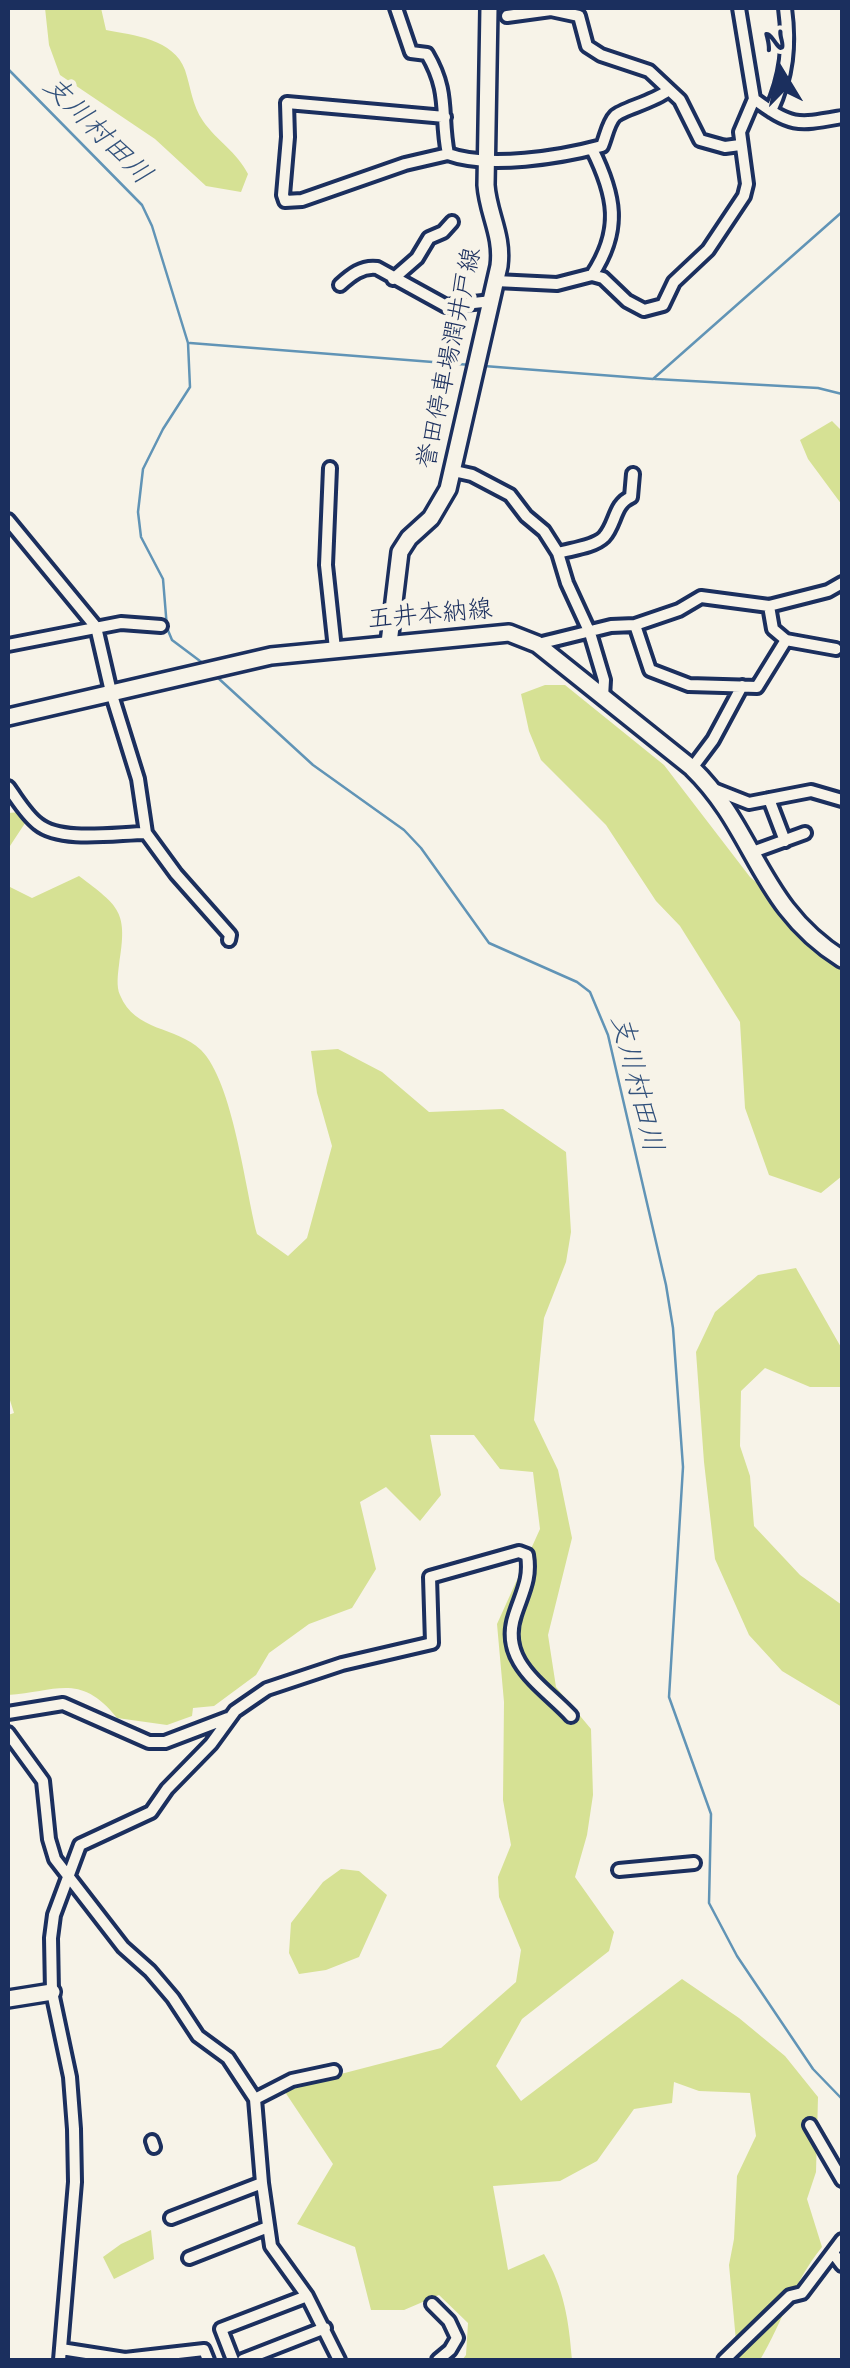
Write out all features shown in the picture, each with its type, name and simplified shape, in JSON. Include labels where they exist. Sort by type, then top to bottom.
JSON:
[{"type":"main road","name":"誉田停車場潤井戸線","points":[[389,643],[400,552],[431,518],[448,489],[496,281],[501,246],[486,196],[489,8]]},
{"type":"main road","name":"五井本納線","points":[[8,717],[257,659],[498,632],[523,637],[537,644],[716,790],[776,898],[800,928],[842,959]]},
{"type":"main road","points":[[8,1999],[52,1992]]},
{"type":"street","points":[[396,8],[411,52],[427,54],[440,78],[448,154]]},
{"type":"street","points":[[496,281],[562,284],[592,275],[603,278],[628,302],[644,310],[663,305],[674,282],[708,250],[744,196],[747,184],[740,145],[745,114],[754,99],[739,8]]},
{"type":"street","points":[[770,111],[781,90],[789,50],[785,8]]},
{"type":"street","points":[[507,16],[551,10],[572,12],[582,18],[587,46],[601,55],[649,71],[667,92],[680,100],[700,140],[724,147],[740,145]]},
{"type":"street","points":[[445,117],[287,104],[282,196],[285,201],[302,200],[406,164],[448,154],[486,161],[602,146],[617,113],[667,92]]},
{"type":"street","points":[[754,99],[783,120],[800,123],[842,117]]},
{"type":"street","points":[[592,148],[606,176],[613,217],[607,253],[592,275]]},
{"type":"street","points":[[393,279],[417,258],[429,238],[452,222]]},
{"type":"street","points":[[340,285],[369,267],[446,306],[492,300]]},
{"type":"street","points":[[330,468],[326,565],[335,649]]},
{"type":"street","points":[[454,471],[472,475],[510,495],[558,553],[590,633],[604,680],[603,697]]},
{"type":"street","points":[[558,553],[604,536],[621,503],[631,498],[633,474]]},
{"type":"street","points":[[8,520],[96,627],[138,779],[146,833],[176,874],[230,934],[230,940]]},
{"type":"street","points":[[537,644],[611,626],[634,625],[678,610],[701,597],[768,606],[828,591],[842,583]]},
{"type":"street","points":[[768,606],[773,629],[786,640],[836,649]]},
{"type":"street","points":[[8,645],[134,622],[161,626]]},
{"type":"street","points":[[634,625],[650,670],[689,685],[757,688],[786,640]]},
{"type":"street","points":[[692,768],[713,740],[742,686]]},
{"type":"street","points":[[8,787],[39,825],[49,829],[88,836],[146,833]]},
{"type":"street","points":[[716,790],[749,803],[811,791],[842,800]]},
{"type":"street","points":[[769,799],[785,841]]},
{"type":"street","points":[[750,854],[805,833]]},
{"type":"street","points":[[8,1714],[63,1704],[150,1742],[164,1742],[228,1718],[268,1689],[342,1664],[432,1643],[430,1577],[520,1552],[527,1555],[530,1570],[510,1640],[519,1664],[571,1716]]},
{"type":"street","points":[[208,2360],[204,2350],[168,2358],[125,2360],[61,2355],[74,2182],[74,2129],[70,2077],[52,1992],[54,1915],[80,1844],[151,1812],[167,1789],[218,1735],[228,1718]]},
{"type":"street","points":[[8,1734],[43,1781],[55,1859],[122,1948],[150,1971],[198,2036],[228,2058],[256,2099],[271,2246],[307,2296],[338,2360]]},
{"type":"street","points":[[619,1870],[694,1862]]},
{"type":"street","points":[[256,2099],[292,2080],[334,2071]]},
{"type":"street","points":[[810,2125],[842,2180]]},
{"type":"street","points":[[172,2218],[262,2183]]},
{"type":"street","points":[[189,2258],[268,2227]]},
{"type":"street","points":[[724,2360],[790,2296],[802,2293],[842,2240]]},
{"type":"street","points":[[833,2253],[842,2265]]},
{"type":"street","points":[[232,2360],[222,2329],[307,2296]]},
{"type":"street","points":[[432,2304],[450,2321],[456,2338],[438,2360]]},
{"type":"street","points":[[242,2360],[325,2328]]},
{"type":"green space","points":[[45,8],[101,8],[106,30],[152,40],[172,51],[185,70],[203,121],[248,174],[241,192],[206,186],[155,139],[60,75],[49,45]]},
{"type":"green space","points":[[832,421],[842,431],[842,505],[808,459],[800,440]]},
{"type":"green space","points":[[545,685],[565,685],[664,765],[750,877],[842,957],[842,1176],[821,1193],[769,1175],[745,1108],[740,1022],[680,926],[656,901],[606,825],[541,760],[529,731],[521,694]]},
{"type":"green space","points":[[33,811],[8,849],[8,813]]},
{"type":"green space","points":[[79,876],[118,912],[122,933],[118,988],[127,1007],[135,1016],[191,1042],[212,1065],[230,1110],[257,1234],[288,1256],[307,1238],[332,1146],[317,1093],[311,1051],[338,1049],[382,1072],[429,1112],[503,1109],[566,1152],[571,1232],[566,1262],[544,1318],[534,1420],[558,1470],[572,1538],[548,1635],[556,1687],[591,1729],[593,1795],[575,1877],[614,1932],[609,1951],[522,2019],[496,2066],[521,2101],[682,1979],[785,2056],[818,2097],[816,2172],[807,2199],[822,2247],[803,2274],[760,2360],[726,2360],[736,2341],[729,2265],[737,2176],[756,2136],[750,2093],[699,2091],[674,2082],[672,2103],[634,2109],[597,2161],[560,2181],[493,2186],[508,2270],[544,2254],[564,2305],[572,2360],[462,2360],[466,2355],[468,2323],[439,2295],[404,2310],[371,2310],[355,2247],[297,2224],[333,2164],[283,2089],[441,2048],[516,1982],[521,1950],[499,1897],[498,1877],[511,1845],[503,1800],[504,1702],[497,1624],[540,1529],[533,1472],[500,1469],[474,1435],[430,1435],[441,1495],[420,1521],[386,1487],[360,1502],[376,1569],[352,1608],[309,1624],[269,1653],[256,1675],[214,1706],[193,1708],[192,1716],[167,1725],[117,1718],[91,1695],[67,1688],[8,1695],[8,1415],[14,1413],[8,1394],[8,886],[32,898]]},
{"type":"green space","points":[[796,1268],[842,1349],[842,1387],[810,1387],[765,1368],[741,1391],[740,1446],[750,1476],[754,1526],[800,1575],[842,1605],[842,1707],[782,1671],[749,1635],[715,1559],[704,1462],[696,1352],[715,1312],[758,1275]]},
{"type":"green space","points":[[341,1869],[359,1871],[387,1895],[359,1957],[326,1970],[299,1974],[289,1953],[291,1923],[323,1882]]},
{"type":"green space","points":[[151,2230],[154,2259],[114,2279],[103,2257]]},
{"type":"waterway","name":"支川村田川","points":[[8,69],[142,205],[152,226],[188,343],[190,387],[143,469],[138,512],[141,537],[163,579],[167,628],[172,640],[204,664]]},
{"type":"waterway","points":[[484,366],[653,379],[842,212]]},
{"type":"waterway","points":[[190,343],[471,365]]},
{"type":"waterway","points":[[655,379],[818,388],[842,394]]},
{"type":"waterway","name":"支川村田川","points":[[217,677],[313,765],[404,830],[489,943],[577,982],[590,992],[608,1035],[673,1328],[683,1467],[669,1697],[711,1814],[709,1903],[737,1956],[813,2069],[842,2099]]}]
